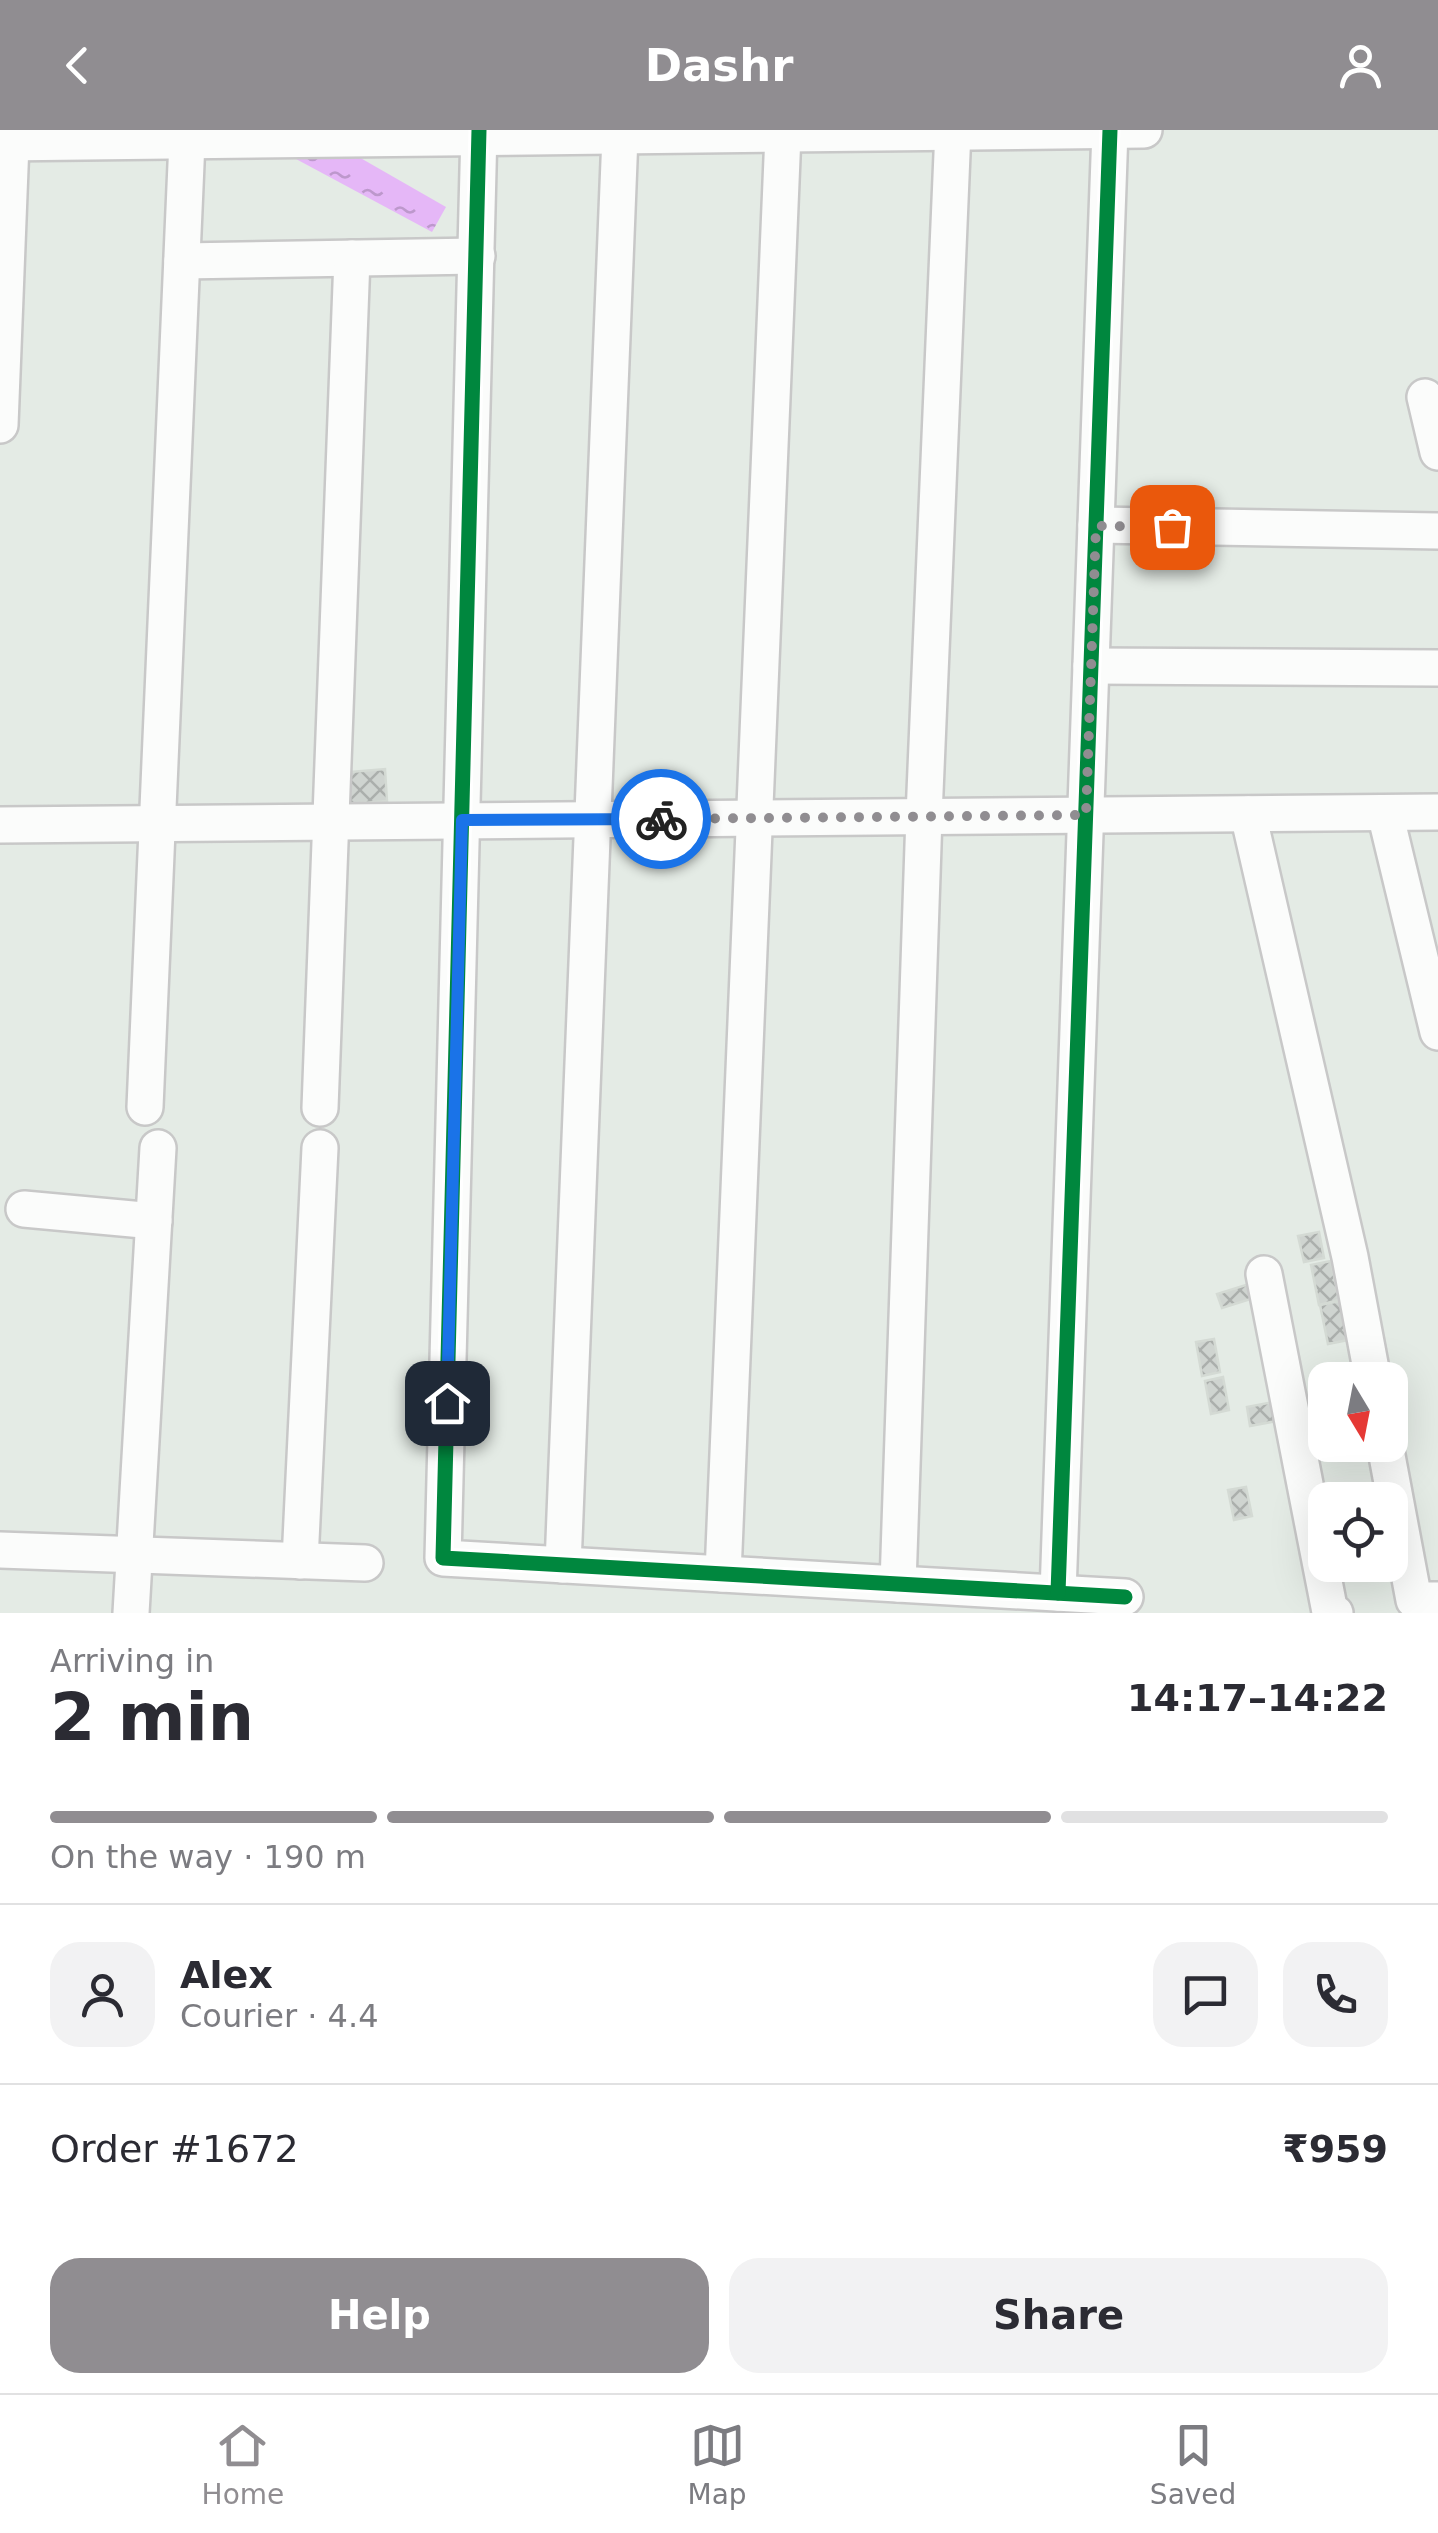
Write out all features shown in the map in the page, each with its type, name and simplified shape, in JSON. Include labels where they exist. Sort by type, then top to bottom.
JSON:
[{"type":"street","points":[[1058,1593],[1110,130]]},
{"type":"street","points":[[0,425],[5,143],[331,135],[1144,130]]},
{"type":"street","points":[[898,1584],[924,816],[953,131]]},
{"type":"street","points":[[723,1574],[754,818],[774,133]]},
{"type":"street","points":[[480,134],[443,1558],[1124,1597]]},
{"type":"street","points":[[563,1565],[593,819],[612,134]]},
{"type":"street","points":[[145,1106],[187,141]]},
{"type":"street","points":[[182,261],[477,256]]},
{"type":"street","points":[[320,1108],[352,258]]},
{"type":"street","points":[[1424,398],[1438,452]]},
{"type":"street","points":[[1096,526],[1438,532]]},
{"type":"street","points":[[1091,666],[1438,668]]},
{"type":"street","points":[[0,824],[1438,812]]},
{"type":"street","points":[[1385,813],[1438,1032]]},
{"type":"street","points":[[1248,814],[1370,1362]]},
{"type":"street","points":[[131,1613],[158,1148]]},
{"type":"street","points":[[300,1561],[320,1148]]},
{"type":"street","points":[[24,1209],[154,1221]]},
{"type":"street","points":[[1264,1274],[1330,1612],[1335,1613]]},
{"type":"street","points":[[1389,1462],[1414,1600],[1438,1600]]},
{"type":"street","points":[[0,1550],[365,1563]]},
{"type":"water","points":[[357,156],[446,207],[432,232],[296,159]]},
{"type":"building","points":[[385,769],[387,801],[342,805],[339,773]]},
{"type":"building","points":[[1319,1232],[1324,1258],[1304,1262],[1298,1236]]},
{"type":"building","points":[[1331,1261],[1339,1300],[1319,1305],[1311,1265]]},
{"type":"building","points":[[1249,1284],[1254,1298],[1222,1308],[1217,1294]]},
{"type":"building","points":[[1340,1301],[1348,1340],[1328,1344],[1320,1305]]},
{"type":"building","points":[[1214,1339],[1220,1372],[1202,1376],[1196,1342]]},
{"type":"building","points":[[1223,1377],[1229,1410],[1211,1414],[1205,1381]]},
{"type":"building","points":[[1278,1401],[1282,1420],[1250,1426],[1247,1407]]},
{"type":"building","points":[[1246,1487],[1252,1516],[1234,1520],[1228,1490]]},
{"type":"cycle path","points":[[479,130],[443,1558],[1125,1597]]},
{"type":"cycle path","points":[[1058,1593],[1110,130]]},
{"type":"way so far","points":[[661,819],[1086,815],[1096,526],[1172,527]]},
{"type":"route","points":[[447,1403],[462,820],[661,819]]}]
